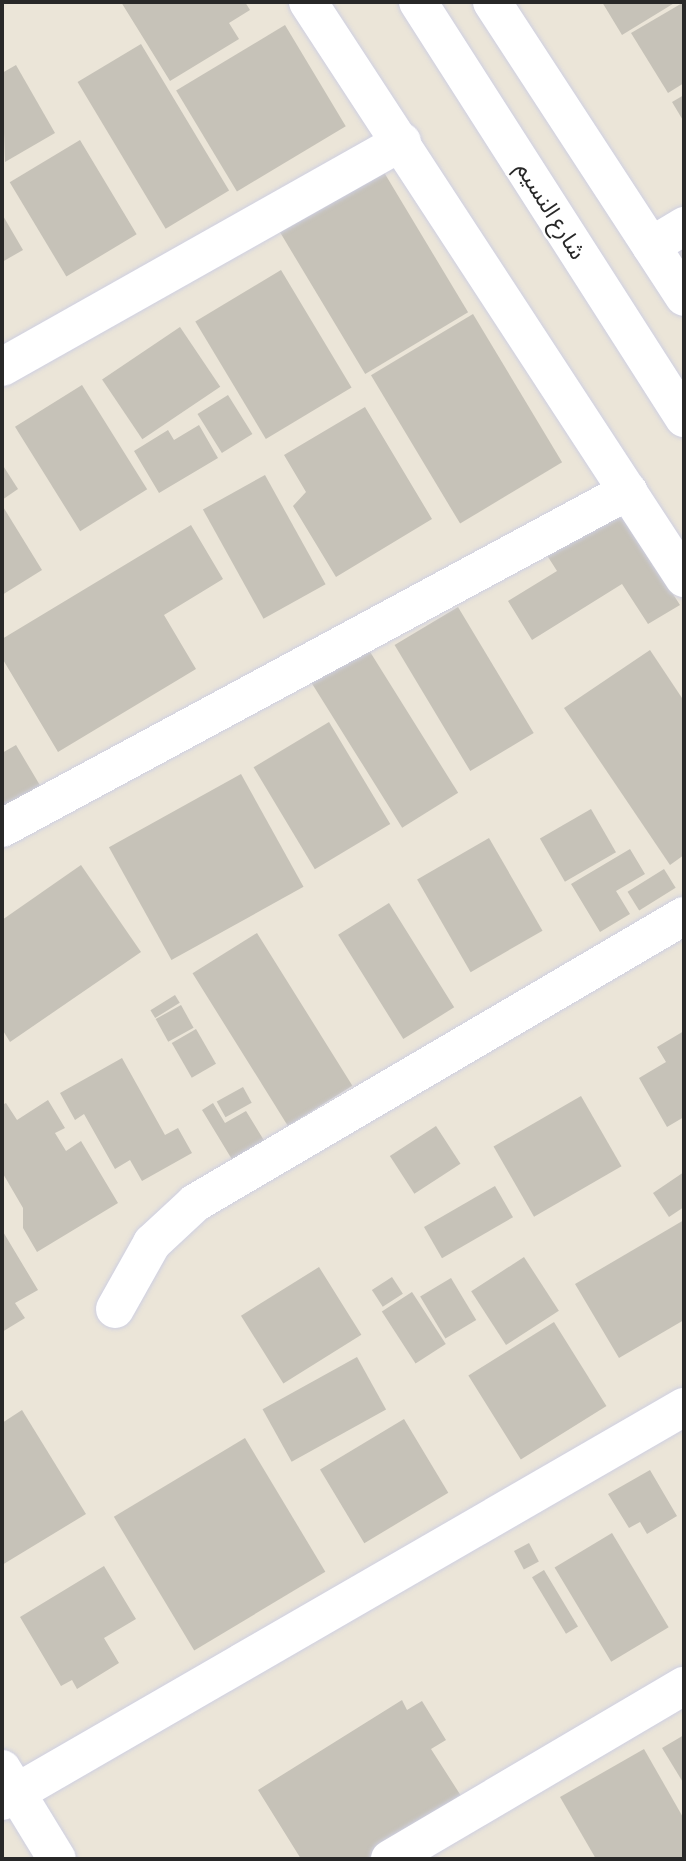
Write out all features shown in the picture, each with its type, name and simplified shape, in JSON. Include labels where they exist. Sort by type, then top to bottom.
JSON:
[{"type":"street","points":[[308,2],[402,142],[684,578]]},
{"type":"street","name":"شارع النسيم","points":[[418,2],[684,418]]},
{"type":"street","points":[[492,2],[684,297]]},
{"type":"street","points":[[2,367],[402,142]]},
{"type":"street","points":[[651,246],[684,226]]},
{"type":"street","points":[[2,828],[628,491]]},
{"type":"street","points":[[115,1309],[152,1243],[195,1203],[684,916]]},
{"type":"street","points":[[57,1859],[7,1788],[684,1407]]},
{"type":"street","points":[[390,1859],[684,1686]]},
{"type":"building","points":[[121,2],[245,2],[250,10],[229,23],[239,39],[170,81]]},
{"type":"building","points":[[602,2],[676,2],[622,35]]},
{"type":"building","points":[[684,2],[684,83],[668,93],[631,33]]},
{"type":"building","points":[[285,25],[346,126],[237,192],[176,90]]},
{"type":"building","points":[[141,44],[229,191],[166,229],[78,82]]},
{"type":"building","points":[[16,65],[55,133],[5,162],[2,73]]},
{"type":"building","points":[[684,95],[684,122],[672,102]]},
{"type":"building","points":[[80,140],[137,234],[66,277],[10,182]]},
{"type":"building","points":[[379,164],[468,312],[365,374],[276,226]]},
{"type":"building","points":[[2,214],[23,250],[2,262]]},
{"type":"building","points":[[281,270],[352,387],[266,439],[195,322]]},
{"type":"building","points":[[473,314],[562,462],[460,524],[371,375]]},
{"type":"building","points":[[180,327],[220,387],[142,439],[102,380]]},
{"type":"building","points":[[82,385],[147,489],[80,531],[15,427]]},
{"type":"building","points":[[228,395],[252,434],[222,453],[197,414]]},
{"type":"building","points":[[365,407],[432,519],[336,577],[293,506],[306,492],[284,455]]},
{"type":"building","points":[[199,425],[218,458],[159,493],[134,451],[168,430],[174,440]]},
{"type":"building","points":[[2,464],[18,489],[2,500]]},
{"type":"building","points":[[265,475],[326,584],[264,619],[203,509]]},
{"type":"building","points":[[615,503],[680,605],[648,624],[622,584],[532,640],[508,601],[557,571],[543,549]]},
{"type":"building","points":[[2,505],[42,570],[2,595]]},
{"type":"building","points":[[191,525],[223,579],[164,615],[196,669],[58,752],[2,658],[2,639]]},
{"type":"building","points":[[458,607],[534,733],[470,771],[395,645]]},
{"type":"building","points":[[367,647],[458,793],[402,828],[311,682]]},
{"type":"building","points":[[650,650],[684,701],[684,855],[670,865],[564,708]]},
{"type":"building","points":[[329,722],[390,824],[315,869],[254,767]]},
{"type":"building","points":[[16,745],[41,787],[2,811],[2,753]]},
{"type":"building","points":[[241,774],[304,887],[171,960],[109,847]]},
{"type":"building","points":[[591,809],[616,852],[565,882],[540,838]]},
{"type":"building","points":[[489,838],[542,931],[471,972],[417,880]]},
{"type":"building","points":[[630,849],[645,874],[616,891],[630,914],[600,932],[571,884]]},
{"type":"building","points":[[81,865],[141,952],[10,1042],[2,1029],[2,920]]},
{"type":"building","points":[[664,869],[676,888],[639,910],[628,892]]},
{"type":"building","points":[[389,903],[454,1007],[403,1039],[338,935]]},
{"type":"building","points":[[257,933],[352,1086],[288,1126],[193,973]]},
{"type":"building","points":[[175,995],[180,1003],[155,1018],[150,1010]]},
{"type":"building","points":[[181,1005],[194,1028],[168,1042],[156,1019]]},
{"type":"building","points":[[196,1029],[216,1064],[192,1078],[172,1043]]},
{"type":"building","points":[[684,1031],[684,1117],[667,1127],[639,1078],[666,1062],[657,1047]]},
{"type":"building","points":[[122,1058],[165,1135],[178,1128],[192,1153],[142,1181],[130,1160],[115,1169],[84,1114],[75,1120],[60,1093]]},
{"type":"building","points":[[243,1087],[252,1103],[225,1117],[217,1102]]},
{"type":"building","points":[[581,1096],[622,1166],[534,1217],[494,1146]]},
{"type":"building","points":[[48,1100],[65,1128],[55,1133],[66,1151],[81,1141],[118,1203],[37,1252],[23,1228],[23,1208],[2,1172],[2,1105],[6,1103],[17,1120]]},
{"type":"building","points":[[213,1103],[225,1123],[246,1111],[268,1147],[236,1166],[202,1110]]},
{"type":"building","points":[[436,1126],[461,1164],[414,1194],[390,1156]]},
{"type":"building","points":[[684,1172],[684,1207],[669,1217],[653,1193]]},
{"type":"building","points":[[495,1186],[513,1217],[442,1258],[424,1227]]},
{"type":"building","points":[[684,1220],[684,1320],[619,1358],[575,1284]]},
{"type":"building","points":[[2,1230],[38,1290],[15,1303],[25,1318],[2,1332]]},
{"type":"building","points":[[524,1257],[559,1311],[506,1345],[471,1291]]},
{"type":"building","points":[[319,1267],[361,1335],[283,1384],[241,1316]]},
{"type":"building","points":[[392,1277],[403,1294],[383,1307],[372,1290]]},
{"type":"building","points":[[451,1278],[476,1320],[445,1339],[420,1297]]},
{"type":"building","points":[[412,1292],[446,1344],[416,1364],[382,1312]]},
{"type":"building","points":[[554,1322],[606,1406],[521,1459],[468,1376]]},
{"type":"building","points":[[357,1357],[386,1409],[292,1462],[263,1409]]},
{"type":"building","points":[[22,1410],[86,1514],[2,1565],[2,1423]]},
{"type":"building","points":[[404,1419],[448,1493],[364,1543],[320,1469]]},
{"type":"building","points":[[245,1438],[325,1572],[194,1651],[114,1517]]},
{"type":"building","points":[[650,1470],[677,1516],[647,1534],[640,1522],[629,1528],[608,1494]]},
{"type":"building","points":[[612,1533],[669,1627],[611,1662],[555,1568]]},
{"type":"building","points":[[529,1543],[539,1562],[524,1570],[514,1551]]},
{"type":"building","points":[[104,1566],[136,1619],[104,1638],[119,1663],[77,1689],[72,1680],[61,1686],[20,1617]]},
{"type":"building","points":[[544,1570],[578,1627],[566,1634],[532,1577]]},
{"type":"building","points":[[402,1700],[407,1710],[422,1701],[446,1740],[431,1749],[463,1799],[366,1859],[301,1859],[258,1790]]},
{"type":"building","points":[[684,1735],[684,1784],[662,1748]]},
{"type":"building","points":[[644,1749],[684,1819],[684,1859],[596,1859],[560,1797]]}]
